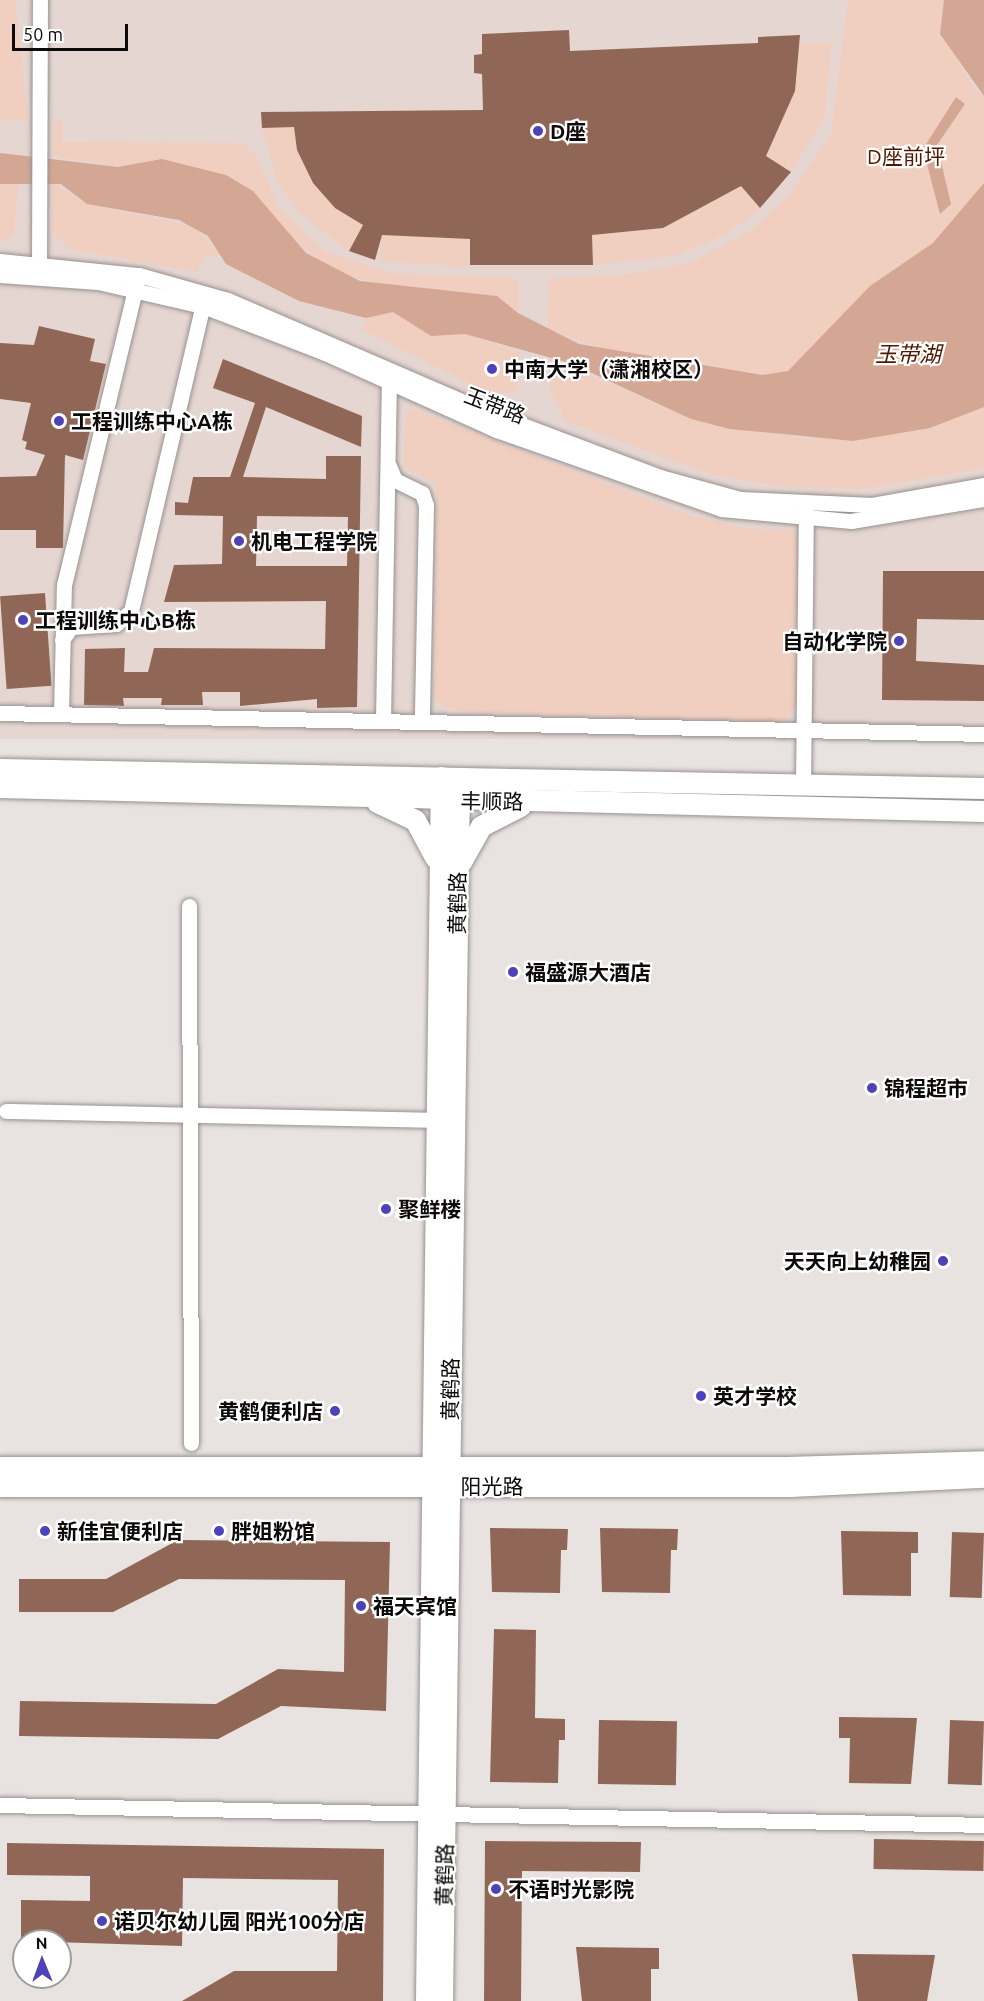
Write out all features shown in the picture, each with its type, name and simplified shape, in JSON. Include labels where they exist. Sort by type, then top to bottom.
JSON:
[{"type":"main road","points":[[0,769],[803,787],[984,788]]},
{"type":"main road","name":"黄鹤路","points":[[442,2001],[436,1818],[450,778]]},
{"type":"main road","name":"丰顺路","points":[[0,787],[450,800],[984,811]]},
{"type":"main road","points":[[350,796],[387,804],[426,831],[449,891]]},
{"type":"main road","points":[[449,891],[460,862],[481,826],[515,807],[544,802]]},
{"type":"main road","name":"阳光路","points":[[0,1486],[441,1477],[984,1461]]},
{"type":"main road","name":"阳光路","points":[[0,1467],[790,1486],[984,1477]]},
{"type":"main road","points":[[426,2001],[436,1818]]},
{"type":"street","points":[[0,261],[34,269],[34,0]]},
{"type":"street","points":[[35,145],[40,0]]},
{"type":"street","name":"玉带路","points":[[0,274],[34,269],[137,282],[204,299],[390,384],[668,493],[721,509],[903,516],[984,499]]},
{"type":"street","points":[[62,714],[63,600],[137,282]]},
{"type":"street","points":[[62,640],[67,630],[84,625],[116,624],[131,611],[204,299],[292,324],[480,409],[660,477],[740,499],[806,513],[872,505],[984,485]]},
{"type":"street","points":[[382,720],[390,384]]},
{"type":"street","points":[[388,460],[396,480],[422,493],[426,505],[422,720]]},
{"type":"street","points":[[387,503],[391,490],[408,486]]},
{"type":"street","points":[[803,787],[806,513]]},
{"type":"street","points":[[63,600],[70,617],[84,625]]},
{"type":"street","points":[[0,713],[422,720],[984,734]]},
{"type":"street","points":[[189,906],[191,1443]]},
{"type":"street","points":[[6,1111],[446,1120]]},
{"type":"street","points":[[0,1805],[337,1809],[436,1818],[984,1825]]},
{"type":"shaded area","name":"中南大学（潇湘校区）","points":[[0,0],[984,0],[984,739],[0,739]]},
{"type":"green space","points":[[0,0],[15,0],[28,120],[0,121]]},
{"type":"green space","name":"D座前坪","points":[[848,0],[944,0],[940,29],[973,87],[984,96],[984,183],[961,213],[933,243],[870,286],[788,371],[762,375],[624,355],[548,330],[549,278],[623,275],[691,263],[753,229],[791,192],[831,135]]},
{"type":"green space","points":[[832,42],[824,118],[791,172],[766,156],[795,91],[800,44]]},
{"type":"green space","points":[[63,118],[63,142],[242,143],[256,156],[279,208],[326,252],[396,274],[512,277],[519,285],[518,313],[497,296],[383,285],[334,271],[286,235],[253,191],[226,175],[162,159],[118,167],[53,156],[53,123]]},
{"type":"green space","points":[[294,127],[297,150],[313,183],[335,208],[363,225],[349,251],[297,212],[276,178],[262,128]]},
{"type":"green space","points":[[18,183],[14,233],[0,243],[0,184]]},
{"type":"green space","points":[[52,183],[87,204],[195,227],[221,256],[205,256],[197,272],[70,249],[52,233]]},
{"type":"green space","points":[[741,186],[760,208],[729,232],[679,255],[593,265],[592,235],[663,228]]},
{"type":"green space","points":[[382,233],[470,239],[468,267],[380,261]]},
{"type":"green space","points":[[393,312],[431,336],[465,334],[520,352],[516,391],[492,394],[361,329],[366,318]]},
{"type":"green space","points":[[549,357],[691,419],[806,439],[930,428],[984,407],[984,468],[861,489],[778,486],[713,475],[566,421],[550,391]]},
{"type":"green space","points":[[412,409],[688,515],[747,529],[794,530],[800,549],[798,703],[783,723],[466,712],[443,707],[434,697],[437,502],[435,483],[404,466],[406,416]]},
{"type":"water","points":[[944,0],[984,0],[984,96],[940,34]]},
{"type":"water","points":[[956,97],[965,104],[937,145],[951,204],[940,214],[923,149]]},
{"type":"water","name":"玉带湖","points":[[0,153],[118,167],[162,159],[226,175],[253,191],[306,253],[360,281],[497,296],[518,313],[579,344],[762,375],[788,371],[870,286],[933,243],[984,183],[984,407],[930,428],[853,441],[730,429],[691,419],[570,363],[465,334],[431,336],[393,312],[366,318],[299,301],[226,264],[208,236],[179,220],[87,204],[61,184],[0,184]]},
{"type":"building","name":"D座","points":[[569,30],[570,51],[758,43],[758,37],[800,35],[795,91],[766,156],[791,172],[760,208],[741,186],[663,228],[592,235],[593,265],[470,265],[470,239],[382,235],[375,260],[349,251],[363,225],[335,208],[313,183],[297,150],[294,127],[262,128],[261,112],[483,110],[482,74],[474,73],[474,55],[482,54],[482,34]]},
{"type":"building","name":"工程训练中心A栋","points":[[39,326],[95,339],[90,361],[106,364],[83,460],[65,455],[63,548],[36,548],[36,530],[0,530],[0,477],[36,476],[45,455],[25,449],[27,442],[22,440],[31,403],[0,399],[0,343],[34,345]]},
{"type":"building","name":"机电工程学院","points":[[223,359],[362,416],[361,447],[266,407],[243,477],[326,479],[326,456],[361,456],[357,707],[317,708],[317,699],[240,706],[240,692],[202,692],[203,705],[161,705],[162,698],[123,698],[124,706],[84,705],[85,649],[125,648],[124,672],[148,672],[154,648],[325,649],[326,601],[164,602],[174,565],[222,564],[223,516],[175,515],[175,502],[188,503],[193,477],[230,477],[255,403],[213,388]],"holes":[[[257,516],[348,517],[347,566],[256,566]]]},
{"type":"building","name":"自动化学院","points":[[883,571],[984,571],[984,620],[917,619],[916,661],[984,665],[984,701],[882,700]]},
{"type":"building","name":"工程训练中心B栋","points":[[45,593],[51,686],[7,689],[0,596]]},
{"type":"building","points":[[490,1528],[568,1529],[567,1550],[561,1550],[560,1593],[492,1592]]},
{"type":"building","points":[[600,1528],[678,1529],[677,1550],[671,1550],[670,1593],[602,1592]]},
{"type":"building","points":[[841,1531],[918,1532],[918,1553],[911,1553],[911,1596],[843,1595]]},
{"type":"building","points":[[952,1532],[984,1533],[982,1598],[950,1597]]},
{"type":"building","points":[[178,1540],[390,1542],[386,1711],[281,1706],[218,1739],[19,1736],[20,1701],[216,1704],[278,1669],[344,1672],[345,1580],[179,1579],[113,1612],[19,1612],[19,1579],[106,1579]]},
{"type":"building","points":[[494,1629],[536,1630],[535,1718],[565,1719],[565,1740],[559,1740],[558,1783],[490,1782]]},
{"type":"building","points":[[839,1717],[917,1718],[911,1784],[849,1783],[850,1738],[839,1738]]},
{"type":"building","points":[[599,1720],[677,1721],[676,1785],[598,1784]]},
{"type":"building","points":[[950,1720],[984,1721],[982,1785],[948,1784]]},
{"type":"building","points":[[874,1839],[984,1841],[983,1871],[873,1869]]},
{"type":"building","points":[[485,1841],[641,1842],[640,1872],[522,1871],[521,2001],[484,2001]]},
{"type":"building","points":[[7,1843],[384,1849],[383,2001],[182,2001],[234,1971],[337,1971],[338,1880],[183,1878],[182,1946],[72,1943],[72,1929],[21,1929],[21,1900],[90,1901],[90,1876],[7,1875]]},
{"type":"building","points":[[576,1947],[659,1948],[659,1969],[651,1969],[651,2001],[582,2001]]},
{"type":"building","points":[[852,1954],[935,1955],[927,2001],[858,2001]]},
{"type":"place","name":"D座","points":[[538,131]]},
{"type":"place","name":"中南大学（潇湘校区）","points":[[492,369]]},
{"type":"place","name":"工程训练中心A栋","points":[[59,421]]},
{"type":"place","name":"机电工程学院","points":[[239,541]]},
{"type":"place","name":"工程训练中心B栋","points":[[23,620]]},
{"type":"place","name":"自动化学院","points":[[899,641]]},
{"type":"place","name":"福盛源大酒店","points":[[513,972]]},
{"type":"place","name":"锦程超市","points":[[872,1088]]},
{"type":"place","name":"聚鲜楼","points":[[386,1209]]},
{"type":"place","name":"天天向上幼稚园","points":[[943,1261]]},
{"type":"place","name":"英才学校","points":[[701,1396]]},
{"type":"place","name":"黄鹤便利店","points":[[335,1411]]},
{"type":"place","name":"新佳宜便利店","points":[[45,1531]]},
{"type":"place","name":"胖姐粉馆","points":[[219,1531]]},
{"type":"place","name":"福天宾馆","points":[[361,1606]]},
{"type":"place","name":"不语时光影院","points":[[496,1889]]},
{"type":"place","name":"诺贝尔幼儿园 阳光100分店","points":[[102,1921]]}]
